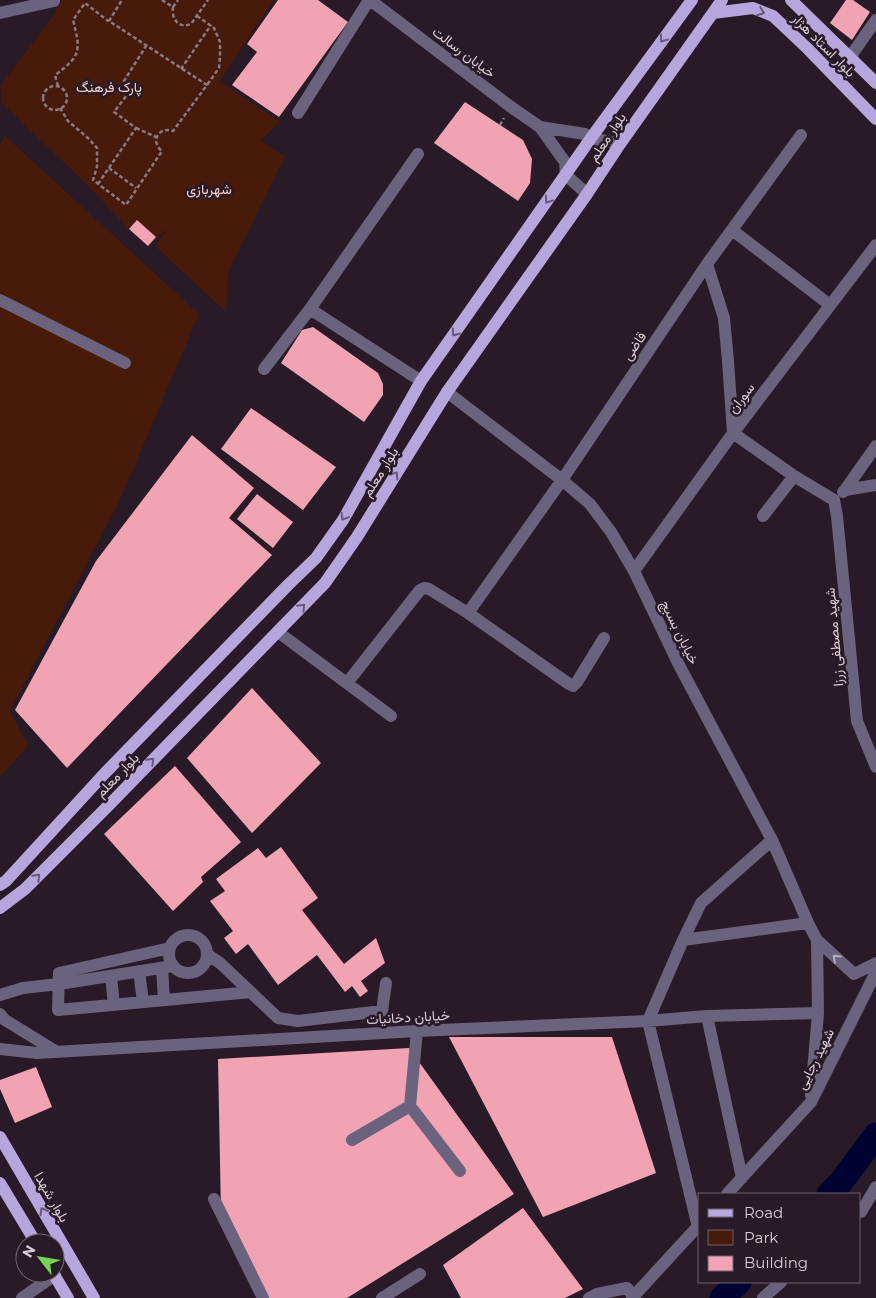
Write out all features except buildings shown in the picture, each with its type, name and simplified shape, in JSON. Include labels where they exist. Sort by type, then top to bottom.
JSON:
[{"type":"main road","name":"بلوار معلم","points":[[0,885],[6,881],[106,773],[316,558],[343,520],[421,381],[591,138],[692,0]]},
{"type":"main road","name":"بلوار معلم","points":[[0,908],[25,889],[109,805],[325,583],[357,537],[447,392],[588,194],[620,144],[722,0]]},
{"type":"main road","name":"بلوار استاد هژار","points":[[791,0],[876,83]]},
{"type":"main road","name":"بلوار استاد هژار","points":[[713,13],[753,8],[773,16],[876,119]]},
{"type":"main road","name":"بلوار شهدا","points":[[0,1138],[94,1298]]},
{"type":"main road","points":[[1,1185],[30,1233]]},
{"type":"main road","points":[[59,1283],[68,1298]]},
{"type":"street","points":[[298,114],[370,0]]},
{"type":"street","name":"خیابان رسالت","points":[[370,0],[540,127]]},
{"type":"street","points":[[0,13],[54,2]]},
{"type":"street","points":[[850,56],[876,20]]},
{"type":"street","points":[[540,127],[585,134],[591,138],[620,144]]},
{"type":"street","points":[[540,127],[565,162],[566,176],[588,194]]},
{"type":"street","name":"قاضی","points":[[468,613],[562,480],[707,264],[801,135]]},
{"type":"street","points":[[264,369],[310,309],[418,154]]},
{"type":"street","points":[[732,230],[830,305]]},
{"type":"street","name":"سوران","points":[[634,571],[733,433],[876,245]]},
{"type":"street","points":[[707,264],[724,318],[733,433],[794,476],[834,500],[845,490],[876,446]]},
{"type":"street","points":[[0,300],[125,363]]},
{"type":"street","points":[[310,309],[421,381]]},
{"type":"street","name":"خیابان بسبچ","points":[[447,392],[562,480],[590,504],[611,532],[634,571],[679,665],[772,840],[817,940]]},
{"type":"street","points":[[763,516],[794,476]]},
{"type":"street","points":[[845,490],[876,485]]},
{"type":"street","name":"شهید مصطفی زرزا","points":[[834,500],[857,721],[876,767]]},
{"type":"street","points":[[347,684],[420,590],[424,588],[429,589],[468,613],[573,686],[604,638]]},
{"type":"street","points":[[278,632],[391,716]]},
{"type":"street","points":[[698,1222],[648,1021],[701,903],[772,840]]},
{"type":"street","points":[[683,940],[808,923]]},
{"type":"street","points":[[0,995],[23,988],[168,967],[185,973],[191,973],[203,967],[208,955],[207,948],[200,938],[188,934],[182,935],[172,943],[170,948],[170,961],[168,967],[164,1000]]},
{"type":"street","points":[[817,940],[854,974],[876,963]]},
{"type":"street","points":[[810,1102],[818,1013],[817,940]]},
{"type":"street","points":[[170,948],[59,973],[58,1010],[251,992]]},
{"type":"street","points":[[208,955],[220,963],[278,1018],[298,1021],[382,1011],[386,983]]},
{"type":"street","points":[[139,971],[142,1002]]},
{"type":"street","name":"شهید رجایی","points":[[728,1193],[810,1102],[876,972]]},
{"type":"street","points":[[110,976],[114,1004]]},
{"type":"street","name":"خیابان دخانیات","points":[[0,1049],[37,1053],[417,1031],[648,1021],[707,1016],[818,1013]]},
{"type":"street","points":[[0,1014],[5,1020],[57,1052]]},
{"type":"street","points":[[707,1016],[742,1178]]},
{"type":"street","points":[[417,1031],[410,1106],[460,1172]]},
{"type":"street","points":[[352,1140],[410,1106]]},
{"type":"street","points":[[861,1213],[876,1187]]},
{"type":"street","points":[[214,1199],[263,1298]]},
{"type":"street","points":[[861,1213],[876,1203]]},
{"type":"street","points":[[589,1298],[597,1294],[627,1288],[633,1297],[698,1227]]},
{"type":"street","points":[[382,1298],[420,1274]]},
{"type":"street","points":[[22,1298],[42,1283]]},
{"type":"street","points":[[764,1298],[780,1283]]},
{"type":"path","points":[[108,21],[122,0]]},
{"type":"path","points":[[162,0],[173,7]]},
{"type":"path","points":[[178,0],[173,7],[173,18],[181,25],[187,26],[191,24],[208,0]]},
{"type":"path","points":[[58,86],[50,87],[43,95],[46,106],[49,108],[60,108],[66,103],[66,95],[62,88],[58,86],[54,75],[70,64],[79,50],[73,20],[85,3],[108,21],[207,85]]},
{"type":"path","points":[[60,108],[68,121],[97,148],[97,167],[93,180],[126,205],[162,151],[158,148],[156,137],[164,130],[173,131],[219,68],[220,42],[214,28],[197,16]]},
{"type":"path","points":[[182,69],[211,25]]},
{"type":"path","points":[[146,46],[124,81],[133,87],[114,112],[136,128],[156,137]]},
{"type":"path","points":[[98,184],[136,128]]},
{"type":"path","points":[[109,168],[136,188]]},
{"type":"green space","name":"پارک فرهنگ","points":[[62,0],[274,0],[219,81],[280,122],[260,141],[285,156],[228,272],[226,312],[155,246],[168,228],[148,246],[1,102],[1,85],[53,16]]},
{"type":"green space","points":[[5,136],[199,314],[120,500],[10,711],[28,746],[0,777],[0,145]]},
{"type":"waterway","points":[[830,1193],[841,1182],[876,1135]]},
{"type":"waterway","points":[[722,1298],[738,1283]]},
{"type":"park label","name":"شهربازی","points":[[209,189]]}]
